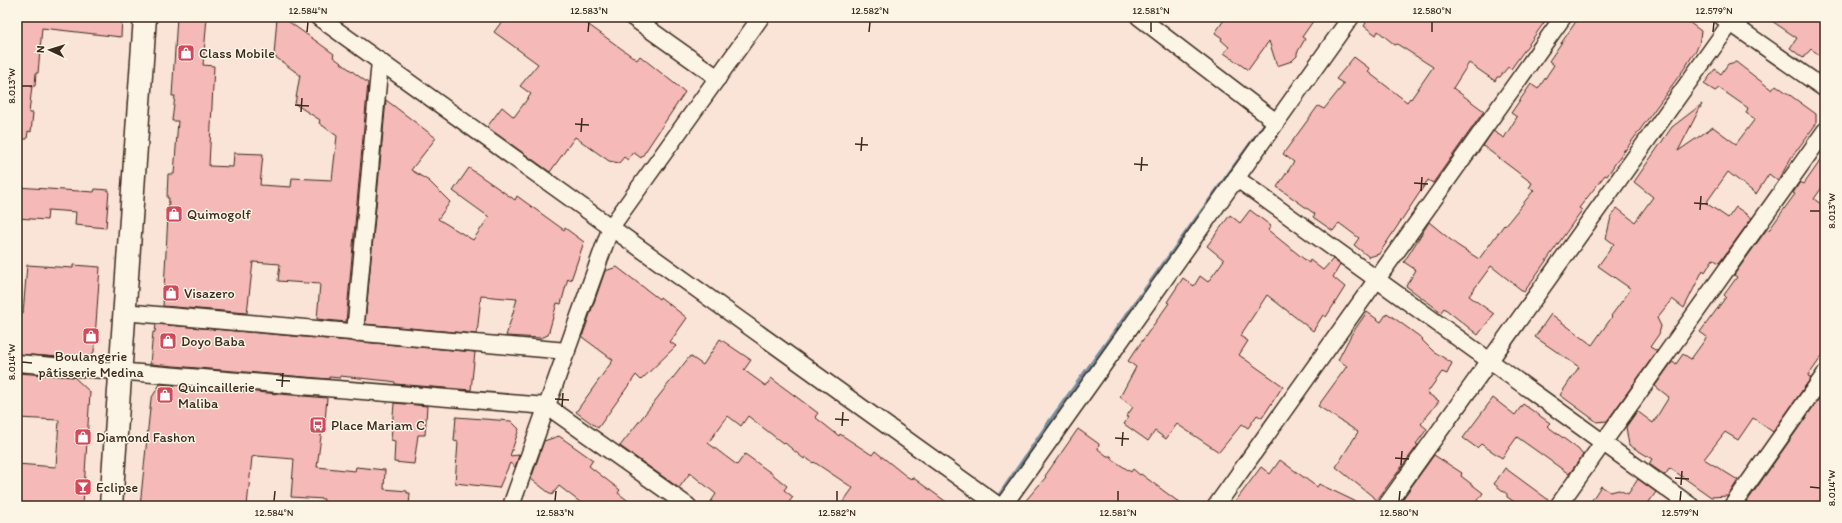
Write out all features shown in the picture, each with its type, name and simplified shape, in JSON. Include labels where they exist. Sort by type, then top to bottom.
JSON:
[{"type":"street","points":[[111,506],[123,312],[145,17]]},
{"type":"street","points":[[318,17],[998,506]]},
{"type":"street","points":[[511,506],[611,228],[761,17]]},
{"type":"street","points":[[1139,17],[1276,122]]},
{"type":"street","points":[[1003,506],[1351,17]]},
{"type":"street","points":[[1216,506],[1563,17]]},
{"type":"street","points":[[637,18],[718,78]]},
{"type":"street","points":[[1386,506],[1729,19],[1825,90]]},
{"type":"street","points":[[355,333],[380,61]]},
{"type":"street","points":[[1558,506],[1825,131]]},
{"type":"street","points":[[1236,178],[1691,506]]},
{"type":"street","points":[[123,312],[567,351]]},
{"type":"street","points":[[17,363],[547,406],[688,506]]},
{"type":"street","points":[[1732,506],[1825,374]]},
{"type":"building","points":[[17,17],[122,17],[121,37],[42,28],[38,73],[36,73],[35,86],[32,86],[29,113],[33,113],[31,132],[28,131],[27,139],[17,139]]},
{"type":"building","points":[[177,17],[207,17],[203,65],[214,66],[209,166],[233,167],[234,153],[263,154],[260,185],[291,187],[292,178],[332,180],[337,136],[319,123],[320,120],[295,104],[300,75],[274,56],[277,17],[282,17],[334,54],[333,57],[368,83],[346,322],[317,319],[320,284],[278,281],[280,264],[253,262],[247,313],[163,306],[169,198],[167,198],[168,174],[174,174],[178,121],[172,121],[175,96],[172,96]]},
{"type":"building","points":[[505,17],[578,17],[637,60],[640,56],[685,92],[641,158],[633,152],[628,160],[624,157],[619,163],[609,161],[575,137],[550,172],[487,127],[502,107],[514,117],[531,94],[520,86],[538,64],[494,32]]},
{"type":"building","points":[[1226,17],[1316,17],[1302,37],[1305,39],[1297,53],[1297,56],[1292,61],[1277,66],[1269,41],[1248,70],[1224,53],[1229,47],[1221,40],[1222,38],[1215,33]]},
{"type":"building","points":[[1360,17],[1548,17],[1511,69],[1508,67],[1500,77],[1497,77],[1495,81],[1469,63],[1453,88],[1484,111],[1433,183],[1428,180],[1379,254],[1369,257],[1354,245],[1359,238],[1339,223],[1333,231],[1313,217],[1315,214],[1277,187],[1294,162],[1283,154],[1318,106],[1324,109],[1344,84],[1336,79],[1354,57],[1370,69],[1368,72],[1407,102],[1410,98],[1411,99],[1433,67],[1397,44],[1395,45],[1378,31],[1376,35],[1364,26],[1366,23]]},
{"type":"building","points":[[1579,17],[1682,17],[1701,31],[1699,45],[1686,66],[1607,176],[1605,175],[1579,208],[1582,210],[1524,292],[1491,266],[1469,296],[1494,314],[1478,335],[1444,308],[1441,312],[1406,286],[1416,270],[1404,262],[1429,222],[1457,245],[1479,259],[1504,225],[1505,226],[1534,190],[1529,188],[1532,183],[1483,146],[1493,131],[1504,138],[1517,117],[1511,113],[1531,84],[1538,89],[1554,65],[1549,61]]},
{"type":"building","points":[[1766,17],[1825,17],[1825,59],[1811,49],[1803,58],[1790,48],[1797,38]]},
{"type":"building","points":[[1736,62],[1772,90],[1776,85],[1816,114],[1816,124],[1791,158],[1778,181],[1769,174],[1756,194],[1728,172],[1706,203],[1728,218],[1736,207],[1752,218],[1719,263],[1713,259],[1705,272],[1703,270],[1684,308],[1672,299],[1657,318],[1661,326],[1659,334],[1650,347],[1657,351],[1607,421],[1597,422],[1560,395],[1579,367],[1535,337],[1551,314],[1592,345],[1631,289],[1598,266],[1614,244],[1606,238],[1611,217],[1617,208],[1635,222],[1653,197],[1634,182],[1672,127],[1702,104],[1678,151],[1713,127],[1736,144],[1755,119],[1746,113],[1748,108],[1719,88],[1715,91],[1704,84],[1715,69],[1721,74],[1728,64]]},
{"type":"building","points":[[386,100],[436,138],[411,170],[429,181],[450,202],[438,219],[473,240],[489,217],[453,191],[469,168],[515,200],[517,196],[564,230],[565,228],[584,242],[571,280],[568,278],[561,304],[557,303],[548,335],[541,338],[506,336],[517,299],[481,296],[477,334],[365,324]]},
{"type":"building","points":[[1825,154],[1825,183],[1814,199],[1825,207],[1825,352],[1808,376],[1811,378],[1773,432],[1753,418],[1738,440],[1725,432],[1704,459],[1738,480],[1728,496],[1711,497],[1670,468],[1665,475],[1649,464],[1652,459],[1629,445],[1626,427],[1637,411],[1653,423],[1669,397],[1655,386],[1672,362],[1676,364],[1683,354],[1691,359],[1707,337],[1700,332],[1726,297],[1724,295],[1737,277],[1734,275],[1767,229],[1769,230],[1795,194],[1793,193],[1800,182],[1804,184]]},
{"type":"building","points":[[17,187],[94,192],[95,189],[109,190],[106,228],[75,225],[76,212],[48,210],[47,220],[17,218]]},
{"type":"building","points":[[1250,210],[1271,226],[1268,230],[1309,263],[1310,260],[1323,270],[1333,259],[1340,265],[1333,277],[1345,287],[1326,317],[1323,315],[1313,331],[1267,295],[1240,336],[1248,341],[1239,355],[1283,386],[1262,418],[1257,415],[1248,428],[1242,424],[1219,452],[1177,424],[1166,439],[1155,431],[1148,441],[1124,424],[1129,417],[1126,417],[1133,407],[1120,397],[1136,367],[1128,361],[1169,303],[1167,302],[1183,278],[1194,286],[1200,276],[1208,282],[1224,260],[1207,246],[1230,215],[1240,223]]},
{"type":"building","points":[[27,265],[73,268],[73,265],[100,267],[94,352],[87,359],[17,354],[20,312],[23,313]]},
{"type":"building","points":[[617,267],[687,318],[670,342],[676,346],[641,380],[636,375],[598,428],[576,412],[613,360],[582,337],[605,271]]},
{"type":"building","points":[[1367,312],[1381,322],[1387,313],[1423,339],[1422,340],[1433,351],[1452,363],[1447,374],[1442,372],[1427,393],[1439,401],[1421,424],[1427,429],[1416,444],[1418,445],[1377,500],[1336,467],[1358,432],[1318,406],[1347,366],[1338,360],[1351,335]]},
{"type":"building","points":[[156,324],[475,352],[471,390],[395,384],[395,382],[389,381],[340,376],[340,378],[329,377],[329,379],[150,364],[153,332],[155,332]]},
{"type":"building","points":[[720,339],[751,360],[744,370],[766,386],[771,378],[818,413],[815,417],[839,436],[840,434],[872,455],[875,451],[906,476],[911,479],[912,477],[952,506],[840,506],[853,488],[814,462],[813,463],[805,457],[804,459],[748,416],[741,426],[728,416],[708,443],[737,465],[745,454],[771,473],[787,486],[784,490],[793,497],[786,506],[708,506],[716,494],[690,473],[679,488],[620,446],[690,356],[703,365]]},
{"type":"building","points":[[17,373],[74,377],[90,392],[83,506],[17,503],[17,464],[56,467],[59,420],[17,418]]},
{"type":"building","points":[[160,384],[327,398],[325,421],[323,421],[317,467],[355,471],[356,467],[385,470],[384,489],[407,491],[407,493],[410,493],[409,506],[323,506],[324,499],[291,497],[294,459],[257,456],[252,457],[247,506],[140,506],[151,399]]},
{"type":"building","points":[[1825,390],[1825,506],[1744,506],[1788,443]]},
{"type":"building","points":[[1493,398],[1515,415],[1523,404],[1550,423],[1547,426],[1578,449],[1583,455],[1569,474],[1517,437],[1502,458],[1481,444],[1477,448],[1463,438]]},
{"type":"building","points":[[394,403],[427,406],[425,435],[418,435],[414,464],[394,462],[395,441],[391,440]]},
{"type":"building","points":[[456,417],[511,421],[519,429],[510,456],[519,455],[515,467],[510,463],[499,488],[455,483],[458,442],[454,441]]},
{"type":"building","points":[[1078,429],[1099,444],[1098,449],[1107,456],[1111,456],[1113,460],[1131,472],[1133,469],[1140,475],[1141,474],[1184,506],[1021,506],[1046,477],[1045,476]]},
{"type":"building","points":[[559,436],[593,460],[589,466],[620,490],[618,493],[635,506],[585,506],[559,486],[552,495],[531,479],[544,441]]},
{"type":"building","points":[[1434,455],[1462,473],[1461,476],[1483,493],[1474,506],[1402,506],[1399,504]]},
{"type":"building","points":[[1280,460],[1317,487],[1319,484],[1365,506],[1232,506],[1261,467],[1270,474]]},
{"type":"building","points":[[1505,468],[1550,501],[1549,506],[1521,506],[1507,497],[1507,494],[1494,484]]},
{"type":"building","points":[[1638,479],[1656,492],[1649,502],[1657,506],[1588,506],[1601,486],[1610,492],[1619,490],[1628,494]]},
{"type":"waterway","points":[[999,497],[1050,422],[1267,122]]},
{"type":"place","name":"Class Mobile","points":[[186,53]]},
{"type":"place","name":"Quimogolf","points":[[174,214]]},
{"type":"place","name":"Visazero","points":[[171,293]]},
{"type":"place","name":"Boulangerie pâtisserie Medina","points":[[91,336]]},
{"type":"place","name":"Doyo Baba","points":[[168,341]]},
{"type":"place","name":"Quincaillerie Maliba","points":[[165,395]]},
{"type":"place","name":"Place Mariam C","points":[[318,425]]},
{"type":"place","name":"Diamond Fashon","points":[[83,437]]},
{"type":"place","name":"Eclipse","points":[[83,487]]}]
